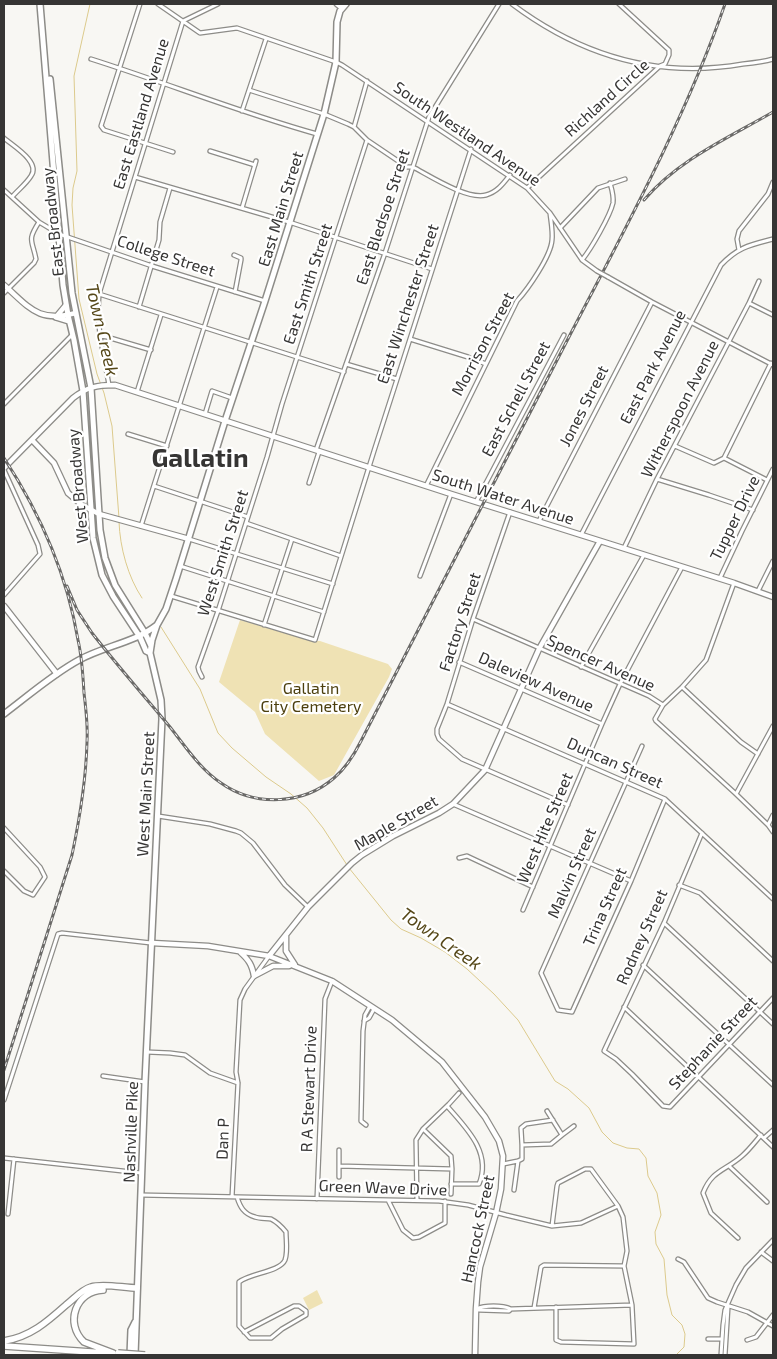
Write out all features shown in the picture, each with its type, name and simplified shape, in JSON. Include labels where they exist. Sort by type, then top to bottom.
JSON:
[{"type":"highway","points":[[4,1341],[14,1340],[35,1330],[79,1294],[92,1287],[137,1290]]},
{"type":"highway","points":[[116,1353],[89,1344],[80,1338],[75,1328],[74,1317],[76,1308],[91,1292],[137,1290]]},
{"type":"highway","points":[[4,1346],[145,1355]]},
{"type":"main road","name":"East Broadway","points":[[40,4],[69,237],[72,293],[94,387]]},
{"type":"main road","name":"East Main Street","points":[[225,421],[252,342],[317,134],[336,62],[337,22],[344,6]]},
{"type":"main road","name":"East Broadway","points":[[46,60],[64,292],[73,337]]},
{"type":"main road","points":[[56,317],[69,321]]},
{"type":"main road","name":"West Broadway","points":[[73,337],[83,391],[93,538],[104,578],[113,596],[142,635],[146,651],[151,650]]},
{"type":"main road","name":"West Broadway","points":[[94,387],[99,514]]},
{"type":"main road","points":[[151,650],[157,625],[165,613],[171,596],[225,421]]},
{"type":"main road","points":[[99,514],[105,558],[118,592],[142,635]]},
{"type":"main road","points":[[104,578],[111,574]]},
{"type":"main road","points":[[4,714],[57,674],[81,659],[142,635],[157,625]]},
{"type":"main road","name":"West Main Street","points":[[151,650],[162,705],[152,943]]},
{"type":"main road","name":"Nashville Pike","points":[[135,1355],[152,943]]},
{"type":"main road","name":"Nashville Pike","points":[[130,1355],[132,1330],[135,1322]]},
{"type":"street","points":[[140,4],[101,126],[102,129],[174,152]]},
{"type":"street","name":"South Westland Avenue","points":[[158,4],[200,33],[205,34],[237,28],[336,62],[528,188],[542,202],[582,260],[597,271],[652,302],[772,364]]},
{"type":"street","name":"East Eastland Avenue","points":[[107,385],[100,336],[99,294],[183,21],[218,4]]},
{"type":"street","name":"East Main Street","points":[[337,4],[344,6]]},
{"type":"street","name":"East Bledsoe Street","points":[[309,483],[346,364],[428,122],[499,4]]},
{"type":"street","points":[[512,4],[542,25],[586,47],[612,57],[660,66],[714,68],[773,59]]},
{"type":"street","name":"Richland Circle","points":[[528,188],[660,66],[665,64],[669,50],[619,4]]},
{"type":"street","points":[[242,111],[266,39]]},
{"type":"street","points":[[92,59],[242,111],[317,134]]},
{"type":"street","points":[[354,127],[367,82]]},
{"type":"street","points":[[249,90],[321,113],[354,127],[367,140],[407,166],[413,167],[458,191],[480,196],[487,195],[502,186],[510,175]]},
{"type":"street","points":[[4,138],[28,158],[34,169],[32,176],[12,197]]},
{"type":"street","name":"East Smith Street","points":[[272,436],[367,140]]},
{"type":"street","name":"East Winchester Street","points":[[264,625],[314,640],[471,149]]},
{"type":"street","points":[[210,151],[255,163],[242,208]]},
{"type":"street","points":[[135,177],[289,222],[432,269]]},
{"type":"street","points":[[560,228],[598,188],[625,179]]},
{"type":"street","points":[[739,250],[737,239],[739,231],[768,194],[773,182]]},
{"type":"street","points":[[582,260],[592,246],[612,208],[614,197],[610,183]]},
{"type":"street","points":[[139,307],[159,240],[160,222],[170,188]]},
{"type":"street","name":"College Street","points":[[4,190],[39,222],[59,234],[152,266],[265,301]]},
{"type":"street","name":"Morrison Street","points":[[426,486],[517,301],[528,288],[546,259],[552,241],[550,213]]},
{"type":"street","points":[[4,293],[35,261],[31,240],[32,233],[39,222]]},
{"type":"street","name":"East Park Avenue","points":[[581,535],[721,265],[727,258],[745,246],[773,239]]},
{"type":"street","points":[[234,255],[241,258],[235,292]]},
{"type":"street","name":"Witherspoon Avenue","points":[[624,548],[657,479],[759,281]]},
{"type":"street","points":[[4,285],[36,312],[56,317],[76,313]]},
{"type":"street","points":[[141,526],[217,286]]},
{"type":"street","points":[[99,294],[344,372]]},
{"type":"street","name":"Jones Street","points":[[539,522],[652,302]]},
{"type":"street","points":[[749,303],[773,315]]},
{"type":"street","points":[[56,317],[66,305]]},
{"type":"street","points":[[137,392],[161,315]]},
{"type":"street","name":"East Schell Street","points":[[476,502],[564,335]]},
{"type":"street","points":[[100,336],[150,350]]},
{"type":"street","points":[[4,404],[73,337]]},
{"type":"street","points":[[410,339],[486,364]]},
{"type":"street","points":[[346,364],[397,378]]},
{"type":"street","points":[[675,446],[714,463],[724,458],[772,364]]},
{"type":"street","name":"South Water Avenue","points":[[4,469],[73,398],[83,391],[94,387],[115,385],[773,597]]},
{"type":"street","points":[[205,414],[212,392],[232,398]]},
{"type":"street","points":[[128,434],[166,446]]},
{"type":"street","name":"West Smith Street","points":[[202,677],[198,667],[218,611],[267,458],[272,436]]},
{"type":"street","points":[[32,440],[54,463],[68,493],[82,506],[92,511],[333,584]]},
{"type":"street","points":[[724,458],[768,480]]},
{"type":"street","points":[[4,469],[38,545],[40,554],[4,595]]},
{"type":"street","name":"Tupper Drive","points":[[720,579],[773,469]]},
{"type":"street","points":[[657,479],[753,510]]},
{"type":"street","points":[[153,486],[248,517]]},
{"type":"street","points":[[420,576],[451,494]]},
{"type":"street","name":"Factory Street","points":[[486,770],[462,758],[439,739],[437,729],[510,512]]},
{"type":"street","points":[[246,523],[341,556]]},
{"type":"street","points":[[171,596],[264,625],[292,539]]},
{"type":"street","name":"Maple Street","points":[[269,956],[308,907],[343,870],[362,855],[393,836],[454,804],[486,770],[540,649],[600,541]]},
{"type":"street","points":[[581,667],[644,555]]},
{"type":"street","points":[[758,591],[773,561]]},
{"type":"street","points":[[180,566],[324,612]]},
{"type":"street","name":"West Hite Street","points":[[523,910],[620,684],[682,567]]},
{"type":"street","points":[[663,705],[706,660],[734,583]]},
{"type":"street","points":[[4,606],[57,674]]},
{"type":"street","name":"Spencer Avenue","points":[[473,619],[649,696],[663,705],[655,719],[656,722],[736,794],[773,832]]},
{"type":"street","name":"Daleview Avenue","points":[[459,662],[602,724]]},
{"type":"street","points":[[682,687],[741,742],[758,754]]},
{"type":"street","name":"Duncan Street","points":[[446,704],[665,799],[773,899]]},
{"type":"street","points":[[736,794],[773,726]]},
{"type":"street","name":"Malvin Street","points":[[558,1010],[541,973],[642,746]]},
{"type":"street","points":[[486,770],[568,805]]},
{"type":"street","name":"Trina Street","points":[[558,1010],[572,1012],[631,881],[665,799]]},
{"type":"street","points":[[454,804],[631,881]]},
{"type":"street","points":[[768,825],[773,815]]},
{"type":"street","points":[[158,816],[210,824],[241,833],[253,843],[285,885],[308,907]]},
{"type":"street","points":[[4,828],[40,867],[45,878],[33,895],[24,892],[4,871]]},
{"type":"street","name":"Rodney Street","points":[[604,1051],[664,923],[702,833]]},
{"type":"street","points":[[459,858],[467,856],[533,886]]},
{"type":"street","points":[[679,885],[700,893],[773,961]]},
{"type":"street","points":[[664,923],[773,1024]]},
{"type":"street","points":[[4,1100],[58,934],[208,946],[269,956]]},
{"type":"street","points":[[286,935],[286,951],[296,966]]},
{"type":"street","points":[[238,951],[250,962],[254,976],[276,966],[296,966]]},
{"type":"street","name":"Hancock Street","points":[[269,956],[332,981],[392,1020],[442,1062],[485,1118],[499,1141],[503,1156],[501,1189],[480,1267],[476,1309],[475,1355]]},
{"type":"street","name":"Dan P","points":[[232,1195],[240,1000],[245,989],[269,956]]},
{"type":"street","points":[[643,965],[773,1085]]},
{"type":"street","name":"R A Stewart Drive","points":[[317,1198],[325,999],[332,981]]},
{"type":"street","name":"Stephanie Street","points":[[604,1051],[616,1059],[663,1106],[670,1107],[773,998]]},
{"type":"street","points":[[366,1125],[362,1121],[363,1031],[364,1022],[369,1018],[372,1007]]},
{"type":"street","points":[[624,1007],[773,1147]]},
{"type":"street","points":[[147,1052],[185,1055],[205,1071],[238,1082]]},
{"type":"street","points":[[103,1076],[145,1082]]},
{"type":"street","points":[[417,1200],[416,1140],[423,1129],[459,1093]]},
{"type":"street","points":[[447,1106],[468,1130],[477,1144],[481,1154],[483,1169],[479,1184],[451,1184]]},
{"type":"street","points":[[547,1111],[562,1135]]},
{"type":"street","points":[[503,1164],[522,1159],[521,1128],[526,1124],[553,1120]]},
{"type":"street","points":[[522,1145],[551,1144],[574,1126]]},
{"type":"street","points":[[423,1129],[450,1156],[452,1169],[451,1194]]},
{"type":"street","points":[[738,1238],[711,1213],[703,1194],[711,1178],[720,1170],[729,1166],[762,1137],[773,1130]]},
{"type":"street","points":[[339,1150],[339,1177]]},
{"type":"street","points":[[4,1158],[142,1173]]},
{"type":"street","points":[[8,1214],[14,1159]]},
{"type":"street","points":[[514,1190],[518,1161]]},
{"type":"street","points":[[339,1166],[452,1169]]},
{"type":"street","points":[[729,1166],[767,1202]]},
{"type":"street","points":[[552,1226],[558,1183],[585,1169],[591,1169],[618,1206],[623,1217],[627,1251],[624,1266],[632,1305],[634,1344],[561,1342],[556,1340],[556,1307]]},
{"type":"street","name":"Green Wave Drive","points":[[141,1196],[232,1195],[237,1197],[445,1202],[468,1205],[552,1226],[582,1223],[618,1206]]},
{"type":"street","points":[[237,1197],[241,1208],[247,1213],[276,1222],[286,1232],[286,1259],[280,1266],[244,1278],[239,1282],[239,1326],[244,1332],[250,1338],[271,1338],[306,1315],[306,1311],[299,1306],[294,1306],[244,1332]]},
{"type":"street","points":[[388,1200],[404,1230],[413,1238],[419,1237],[444,1223],[445,1202]]},
{"type":"street","points":[[723,1355],[724,1339],[722,1325],[725,1310],[746,1268],[773,1240]]},
{"type":"street","points":[[761,1252],[773,1261]]},
{"type":"street","points":[[678,1259],[684,1262],[708,1298],[748,1312],[773,1326]]},
{"type":"street","points":[[534,1308],[541,1267],[544,1265],[624,1266]]},
{"type":"street","points":[[476,1309],[509,1311],[511,1309],[632,1305]]},
{"type":"street","points":[[747,1340],[756,1337],[773,1315]]},
{"type":"street","points":[[708,1339],[724,1339]]},
{"type":"green space","name":"Gallatin City Cemetery","points":[[240,620],[311,641],[320,641],[388,664],[392,669],[334,775],[319,781],[265,734],[255,712],[219,682]]},
{"type":"green space","points":[[317,1290],[323,1303],[309,1310],[303,1298]]},
{"type":"waterway","name":"Town Creek","points":[[90,4],[74,76],[77,171],[72,205],[79,299],[112,426],[119,518]]},
{"type":"waterway","name":"Town Creek","points":[[119,522],[126,562],[142,598]]},
{"type":"waterway","name":"Town Creek","points":[[161,627],[200,689],[218,733],[232,748],[266,777],[291,794],[307,808],[323,828],[347,865]]},
{"type":"waterway","name":"Town Creek","points":[[349,868],[391,920],[401,929],[445,952],[494,994],[518,1020],[555,1081],[568,1089],[589,1108],[602,1132],[613,1143],[627,1148],[639,1149],[646,1158],[648,1176],[657,1193],[661,1215],[655,1232],[656,1244],[664,1259],[667,1295],[672,1315],[682,1325],[685,1334],[684,1347],[676,1355]]},
{"type":"railway","points":[[67,586],[77,610],[92,633],[193,757],[221,783],[234,791],[249,796],[279,800],[308,794],[334,778],[353,756],[634,212],[692,89],[725,4]]},
{"type":"railway","points":[[644,200],[657,186],[688,161],[773,112]]},
{"type":"railway","points":[[4,458],[29,500],[40,523],[67,592],[80,653],[87,717],[84,784],[72,855],[4,1070]]},
{"type":"district","name":"Gallatin","points":[[200,458]]}]
